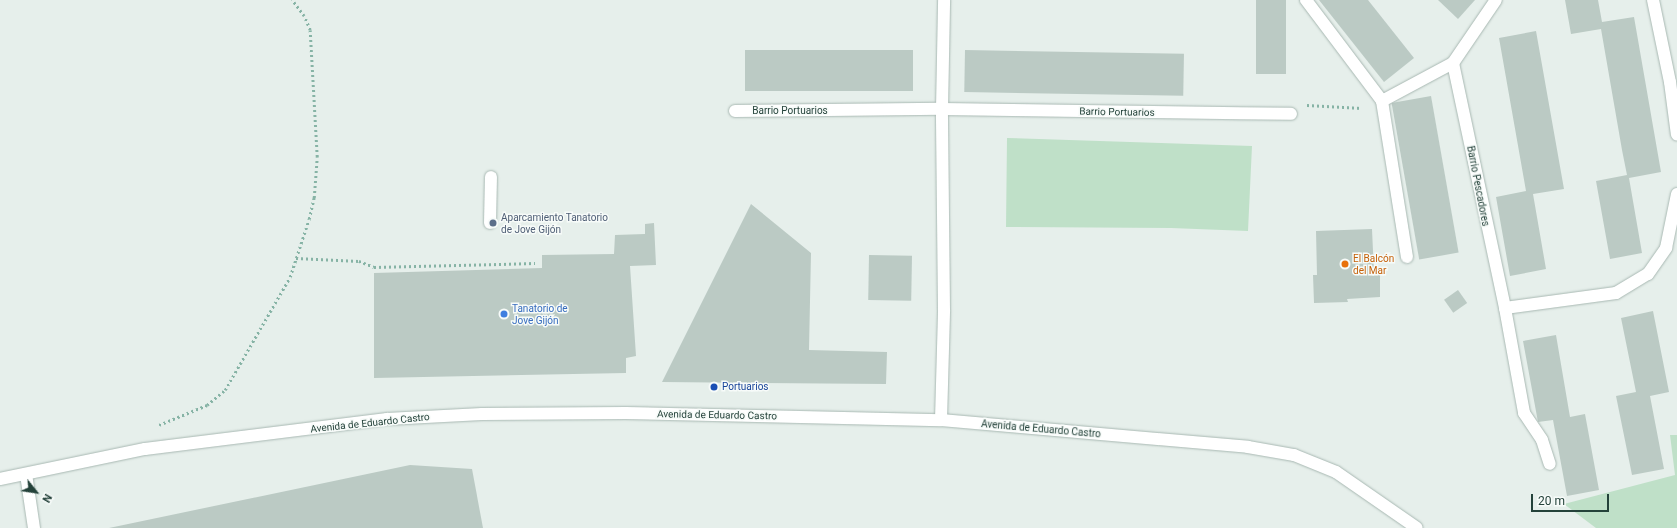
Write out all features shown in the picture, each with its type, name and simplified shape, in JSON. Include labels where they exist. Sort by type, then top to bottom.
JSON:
[{"type":"street","points":[[941,420],[944,317],[942,109],[944,0]]},
{"type":"street","points":[[1306,0],[1382,101],[1407,256]]},
{"type":"street","points":[[1382,101],[1453,63],[1496,0]]},
{"type":"street","points":[[1653,0],[1670,82],[1677,135]]},
{"type":"street","name":"Barrio Pescadores","points":[[1453,63],[1505,308],[1524,413],[1542,440],[1550,464]]},
{"type":"street","name":"Barrio Portuarios","points":[[735,111],[942,109],[1292,114]]},
{"type":"street","points":[[490,223],[491,177]]},
{"type":"street","points":[[1505,308],[1616,294],[1648,274],[1666,248],[1677,194]]},
{"type":"street","name":"Avenida de Eduardo Castro","points":[[0,479],[145,449],[387,419],[482,414],[815,416],[941,420],[1248,447],[1294,455],[1336,472],[1417,528]]},
{"type":"street","points":[[26,474],[34,528]]},
{"type":"path","points":[[159,425],[207,405],[225,390],[277,304],[296,258],[314,198],[317,157],[310,30],[304,16],[292,0]]},
{"type":"path","points":[[1292,114],[1308,105],[1372,109],[1382,101]]},
{"type":"path","points":[[296,258],[359,261],[374,267],[535,262]]},
{"type":"green space","points":[[1007,138],[1252,146],[1248,231],[1171,228],[1006,227]]},
{"type":"green space","points":[[1670,435],[1677,435],[1677,528],[1596,528],[1564,504],[1675,475]]},
{"type":"building","points":[[1256,0],[1286,0],[1286,74],[1256,74]]},
{"type":"building","points":[[1319,0],[1368,0],[1414,58],[1384,82]]},
{"type":"building","points":[[1438,0],[1475,0],[1458,19]]},
{"type":"building","points":[[1565,0],[1598,0],[1602,22],[1634,17],[1661,172],[1629,178],[1642,253],[1610,259],[1596,181],[1627,175],[1601,29],[1571,34]]},
{"type":"building","points":[[1536,31],[1564,189],[1533,194],[1546,269],[1510,276],[1496,197],[1526,191],[1499,38]]},
{"type":"building","points":[[745,50],[913,50],[913,91],[745,91]]},
{"type":"building","points":[[965,50],[1184,54],[1183,96],[964,92]]},
{"type":"building","points":[[1431,96],[1459,253],[1419,260],[1392,103]]},
{"type":"building","points":[[751,204],[811,253],[809,350],[887,352],[886,384],[662,382]]},
{"type":"building","name":"Tanatorio de Jove Gijón","points":[[654,223],[656,265],[630,266],[636,356],[626,358],[626,373],[374,378],[374,273],[542,268],[542,255],[614,254],[615,235],[645,234],[645,224]]},
{"type":"building","name":"El Balcón del Mar","points":[[1372,229],[1374,273],[1380,273],[1380,297],[1347,299],[1348,302],[1314,303],[1313,275],[1317,275],[1316,231]]},
{"type":"building","points":[[869,255],[912,256],[911,301],[868,300]]},
{"type":"building","points":[[1458,290],[1467,303],[1453,313],[1444,300]]},
{"type":"building","points":[[1653,311],[1669,392],[1650,396],[1664,469],[1632,475],[1616,396],[1636,392],[1621,318]]},
{"type":"building","points":[[1556,335],[1570,417],[1585,414],[1599,490],[1567,496],[1553,420],[1538,422],[1523,341]]},
{"type":"building","points":[[410,465],[472,469],[483,528],[109,528]]},
{"type":"place","name":"Aparcamiento Tanatorio de Jove Gijón","points":[[493,223]]},
{"type":"place","name":"El Balcón del Mar","points":[[1345,264]]},
{"type":"place","name":"Tanatorio de Jove Gijón","points":[[504,314]]},
{"type":"place","name":"Portuarios","points":[[714,387]]}]
